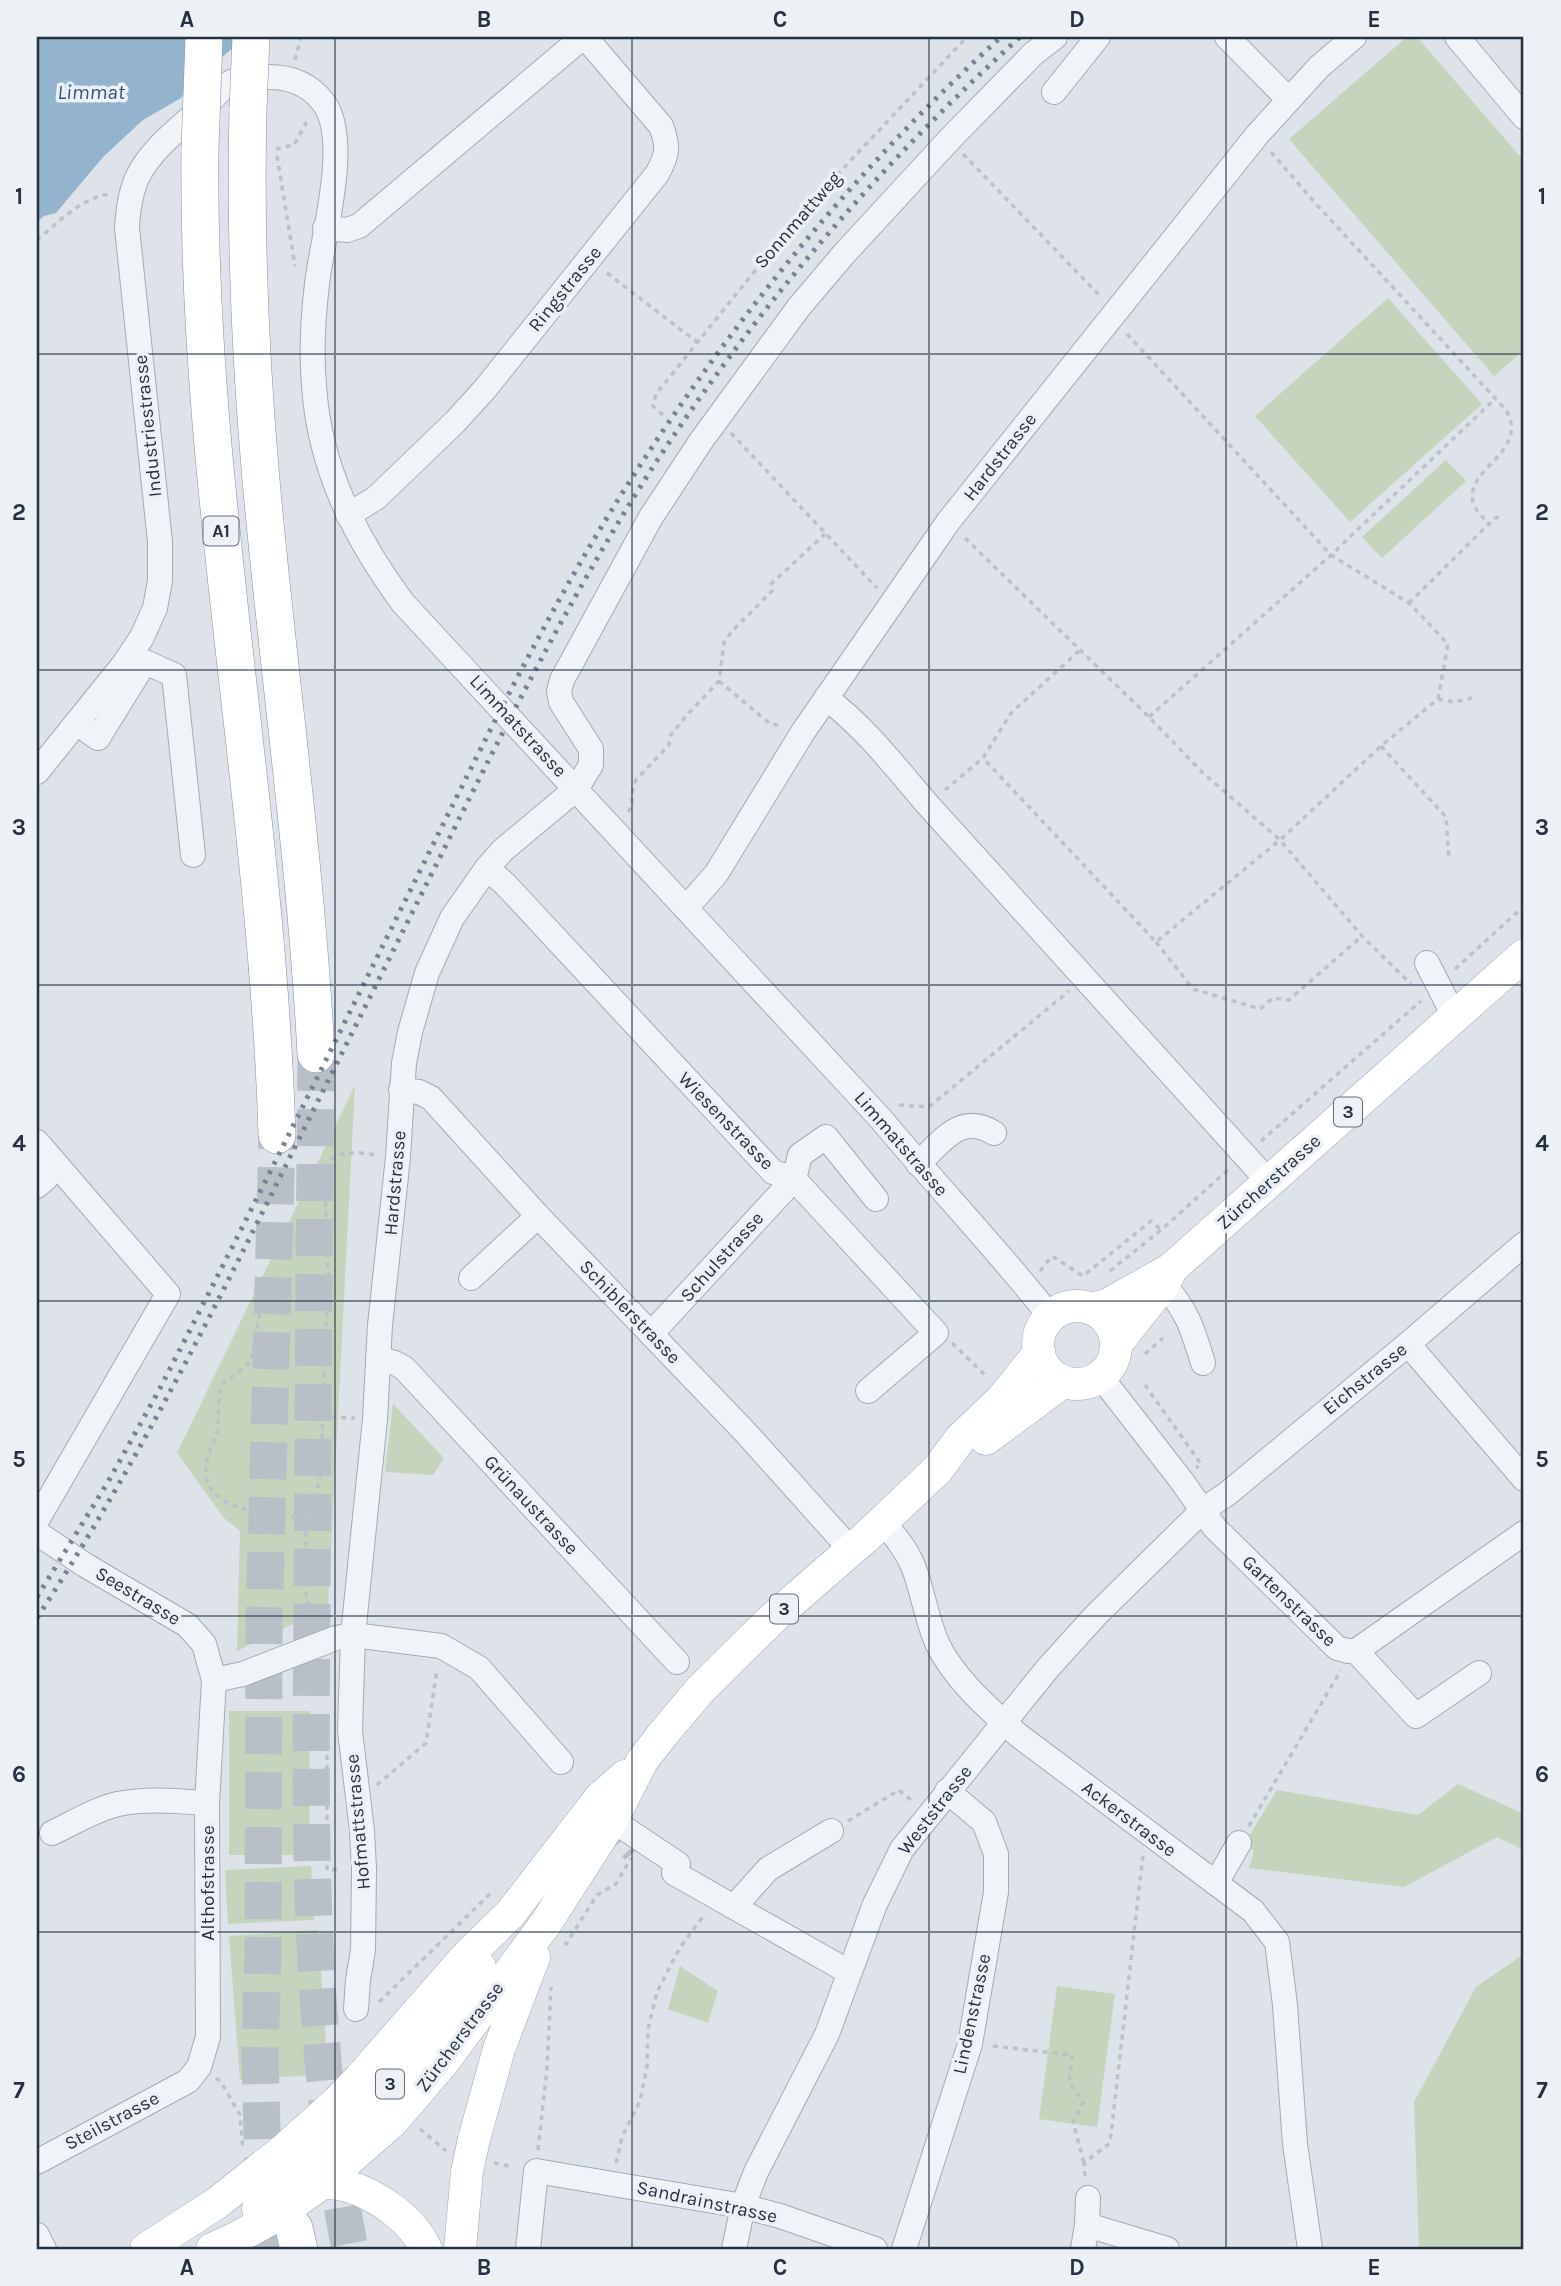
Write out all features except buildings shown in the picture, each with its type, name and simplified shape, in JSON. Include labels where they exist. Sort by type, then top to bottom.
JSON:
[{"type":"highway","name":"A1","points":[[204,37],[200,149],[201,252],[209,399],[263,911],[272,1020],[277,1135]]},
{"type":"highway","name":"A1","points":[[251,37],[240,95],[254,383],[271,584],[309,952],[316,1054]]},
{"type":"main road","name":"Zürcherstrasse","points":[[1093,1309],[1167,1277],[1269,1182],[1524,955]]},
{"type":"main road","name":"Zürcherstrasse","points":[[1131,1348],[1167,1277]]},
{"type":"main road","points":[[1070,1306],[1093,1309],[1103,1315],[1131,1348],[1113,1362],[1101,1377],[1083,1385],[1063,1382],[1048,1371],[1039,1353],[1040,1333],[1050,1316],[1060,1310],[1070,1306]]},
{"type":"main road","name":"Zürcherstrasse","points":[[146,2249],[217,2203],[286,2148],[337,2102],[465,1958],[510,1914],[600,1798],[642,1761],[700,1690],[774,1617],[883,1522],[938,1469],[960,1439],[1002,1399],[1039,1353]]},
{"type":"main road","name":"Zürcherstrasse","points":[[938,1469],[971,1452],[1014,1416],[1063,1382]]},
{"type":"main road","name":"Zürcherstrasse","points":[[242,2247],[276,2216],[323,2183],[382,2131],[421,2090],[546,1923],[612,1820],[642,1761]]},
{"type":"main road","name":"Zürcherstrasse","points":[[283,2184],[375,2102],[429,2040],[479,1968],[510,1914]]},
{"type":"main road","name":"3","points":[[460,2249],[467,2172],[474,2139],[499,2049],[546,1923]]},
{"type":"main road","name":"3","points":[[217,2203],[246,2190],[283,2184],[323,2183],[348,2186],[385,2205],[417,2233],[426,2249]]},
{"type":"main road","name":"3","points":[[242,2247],[257,2211],[283,2184]]},
{"type":"street","name":"Ringstrasse","points":[[325,228],[347,230],[359,226],[584,37],[662,126],[667,141],[666,157],[657,174],[485,389],[455,422],[376,498],[348,515]]},
{"type":"street","points":[[576,789],[591,765],[591,749],[561,702],[559,691],[562,680],[651,517],[799,307],[949,140],[1033,54],[1055,37]]},
{"type":"street","points":[[1054,92],[1098,37]]},
{"type":"street","points":[[1227,37],[1288,99]]},
{"type":"street","name":"Hardstrasse","points":[[686,908],[716,874],[803,732],[948,522],[1256,135],[1288,99],[1354,37]]},
{"type":"street","points":[[1457,37],[1524,117]]},
{"type":"street","points":[[240,95],[260,77],[280,77],[301,83],[321,100]]},
{"type":"street","name":"Industriestrasse","points":[[37,772],[124,664],[142,637],[155,608],[160,581],[160,542],[128,246],[128,212],[132,192],[148,161],[240,95]]},
{"type":"street","name":"Limmatstrasse","points":[[321,100],[334,123],[336,144],[317,287],[314,386],[324,451],[348,515],[367,551],[403,603],[880,1118],[1028,1287],[1050,1316]]},
{"type":"street","points":[[78,721],[98,738],[145,662],[174,675],[193,855]]},
{"type":"street","points":[[826,698],[847,713],[864,731],[1269,1182]]},
{"type":"street","name":"Hardstrasse","points":[[353,1635],[398,1157],[401,1090],[410,1032],[427,972],[452,918],[487,867],[519,836],[576,789]]},
{"type":"street","name":"Wiesenstrasse","points":[[487,867],[773,1172],[794,1180],[936,1333]]},
{"type":"street","points":[[1430,982],[1455,1018]]},
{"type":"street","name":"Schiblerstrasse","points":[[401,1090],[419,1092],[431,1098],[538,1216],[746,1433],[851,1550]]},
{"type":"street","points":[[918,1164],[958,1127],[969,1124],[984,1126],[994,1133]]},
{"type":"street","name":"Schulstrasse","points":[[651,1334],[794,1180],[800,1155],[826,1137],[876,1199]]},
{"type":"street","points":[[37,1142],[168,1294],[37,1520]]},
{"type":"street","points":[[37,1167],[46,1178],[37,1186]]},
{"type":"street","points":[[471,1278],[538,1216]]},
{"type":"street","name":"Eichstrasse","points":[[1203,1510],[1227,1494],[1524,1244]]},
{"type":"street","points":[[1167,1277],[1191,1322],[1203,1363]]},
{"type":"street","points":[[868,1391],[936,1333]]},
{"type":"street","points":[[1408,1344],[1520,1465]]},
{"type":"street","name":"Grünaustrasse","points":[[378,1358],[404,1368],[677,1662]]},
{"type":"street","name":"Gartenstrasse","points":[[1101,1377],[1228,1542],[1336,1648],[1349,1657],[1524,1533]]},
{"type":"street","name":"Weststrasse","points":[[734,2249],[743,2206],[757,2172],[827,2034],[875,1904],[902,1849],[1004,1722],[1096,1615],[1203,1510]]},
{"type":"street","name":"Ackerstrasse","points":[[883,1522],[901,1544],[913,1567],[928,1620],[938,1645],[952,1667],[1018,1735],[1253,1911],[1277,1941],[1285,2005],[1295,2144],[1310,2249]]},
{"type":"street","name":"Seestrasse","points":[[37,1533],[85,1565],[187,1625],[204,1644],[214,1680]]},
{"type":"street","points":[[214,1680],[243,1674],[323,1643],[353,1635],[441,1646],[479,1668],[561,1762]]},
{"type":"street","name":"Hofmattstrasse","points":[[353,1635],[350,1731],[364,1868],[363,1950],[356,2009]]},
{"type":"street","points":[[1349,1657],[1416,1716],[1479,1673]]},
{"type":"street","name":"Althofstrasse","points":[[194,2074],[208,2036],[207,1803],[214,1680]]},
{"type":"street","name":"Lindenstrasse","points":[[904,2249],[970,2044],[996,1892],[996,1854],[984,1822],[947,1791]]},
{"type":"street","points":[[52,1833],[115,1804],[133,1801],[207,1803]]},
{"type":"street","points":[[612,1820],[678,1864],[674,1873],[849,1972]]},
{"type":"street","points":[[726,1902],[768,1869],[831,1831]]},
{"type":"street","points":[[1216,1883],[1239,1843]]},
{"type":"street","name":"Steilstrasse","points":[[37,2162],[194,2074]]},
{"type":"street","points":[[528,2249],[536,2171]]},
{"type":"street","name":"Sandrainstrasse","points":[[536,2171],[743,2206],[875,2249]]},
{"type":"street","points":[[1088,2198],[1085,2237],[1167,2249]]},
{"type":"street","points":[[37,2235],[44,2249]]},
{"type":"path","name":"Sonnmattweg","points":[[663,415],[653,406],[656,394],[697,342],[803,211],[967,37]]},
{"type":"path","points":[[296,272],[276,149],[294,145],[305,128],[310,113],[321,100]]},
{"type":"path","points":[[1256,135],[1509,416],[1512,431],[1506,447],[1480,478],[1473,494],[1476,510],[1489,524]]},
{"type":"path","points":[[949,140],[1103,300],[1130,322],[1127,334],[1331,555],[1409,603],[1448,644],[1438,698],[1381,746],[1280,840],[1156,942]]},
{"type":"path","points":[[37,240],[83,204],[105,195]]},
{"type":"path","points":[[589,259],[697,342]]},
{"type":"path","points":[[1149,717],[1331,555],[1495,399]]},
{"type":"path","points":[[718,419],[891,603]]},
{"type":"path","points":[[1409,603],[1495,518],[1504,516]]},
{"type":"path","points":[[948,522],[1202,772],[1280,840],[1362,936],[1430,982]]},
{"type":"path","points":[[625,816],[631,808],[633,784],[669,745],[670,736],[686,716],[719,681],[724,643],[732,631],[772,591],[772,584],[825,534]]},
{"type":"path","points":[[928,805],[983,758],[1011,713],[1080,650]]},
{"type":"path","points":[[719,681],[769,723],[803,732]]},
{"type":"path","points":[[1438,698],[1454,702],[1472,698]]},
{"type":"path","points":[[1381,746],[1446,817],[1449,858]]},
{"type":"path","points":[[983,758],[1156,942],[1194,989],[1260,1009],[1273,998],[1289,1000],[1362,936]]},
{"type":"path","points":[[1106,1275],[1245,1155],[1430,982],[1524,906]]},
{"type":"path","points":[[880,1118],[895,1105],[929,1107],[1084,978]]},
{"type":"path","points":[[323,1643],[306,1598],[307,1554],[304,1528],[320,1479],[328,1237],[324,1167],[333,1156],[341,1153],[361,1154]]},
{"type":"path","points":[[1028,1287],[1052,1256],[1083,1276],[1151,1221],[1161,1230]]},
{"type":"path","points":[[306,1519],[250,1512],[234,1504],[212,1490],[206,1474],[206,1464],[218,1430],[221,1386],[251,1361],[260,1312],[271,1308],[285,1297],[327,1293]]},
{"type":"path","points":[[936,1333],[946,1336],[989,1380]]},
{"type":"path","points":[[1131,1348],[1163,1338]]},
{"type":"path","points":[[1145,1385],[1201,1464],[1181,1480]]},
{"type":"path","points":[[323,1417],[374,1419]]},
{"type":"path","points":[[359,1801],[426,1743],[441,1646]]},
{"type":"path","points":[[1239,1843],[1349,1657]]},
{"type":"path","points":[[327,1738],[327,1870],[364,1868]]},
{"type":"path","points":[[831,1831],[899,1790],[929,1815]]},
{"type":"path","points":[[1084,2163],[1110,2143],[1146,1832]]},
{"type":"path","points":[[616,1884],[634,1852]]},
{"type":"path","points":[[612,2183],[622,2137],[640,2101],[646,2067],[648,2029],[657,1992],[679,1949],[726,1902]]},
{"type":"path","points":[[536,2171],[547,2068],[552,1977]]},
{"type":"path","points":[[970,2044],[1072,2054],[1069,2079],[1083,2103],[1073,2122],[1084,2163],[1088,2198]]},
{"type":"path","points":[[194,2074],[221,2082],[240,2115],[243,2151]]},
{"type":"green space","points":[[1407,37],[1417,37],[1524,161],[1524,350],[1494,376],[1289,139]]},
{"type":"green space","points":[[1388,298],[1482,404],[1350,522],[1255,416]]},
{"type":"green space","points":[[1446,460],[1466,481],[1382,558],[1362,537]]},
{"type":"green space","points":[[355,1085],[328,1607],[237,1651],[240,1531],[224,1518],[177,1453]]},
{"type":"green space","points":[[393,1404],[444,1458],[433,1475],[385,1472]]},
{"type":"green space","points":[[229,1711],[310,1711],[309,1855],[229,1855]]},
{"type":"green space","points":[[1458,1784],[1524,1814],[1524,1850],[1497,1837],[1404,1887],[1249,1868],[1254,1851],[1244,1844],[1277,1790],[1418,1815]]},
{"type":"green space","points":[[311,1866],[314,1920],[228,1924],[225,1870]]},
{"type":"green space","points":[[318,1930],[328,2074],[240,2080],[229,1936]]},
{"type":"green space","points":[[1524,1954],[1524,2249],[1419,2249],[1414,2102],[1476,1987]]},
{"type":"green space","points":[[680,1966],[718,1991],[708,2023],[668,2009]]},
{"type":"green space","points":[[1057,1986],[1115,1994],[1097,2127],[1039,2119]]},
{"type":"water","name":"Limmat","points":[[37,37],[246,37],[192,82],[181,98],[143,120],[103,157],[56,213],[44,216],[37,222]]},
{"type":"tunnel","points":[[316,1054],[311,1694],[314,1933],[326,2091],[350,2249]]},
{"type":"tunnel","points":[[265,2249],[260,2056],[264,1626],[277,1135]]},
{"type":"tunnel","points":[[608,1821],[634,1852]]},
{"type":"railway","points":[[37,1597],[108,1482],[158,1392],[500,710],[552,612],[608,516],[693,387],[788,263],[890,145],[1001,37]]},
{"type":"railway","points":[[37,1618],[106,1506],[170,1391],[518,703],[621,518],[689,413],[731,355],[820,243],[917,137],[1020,37]]}]
